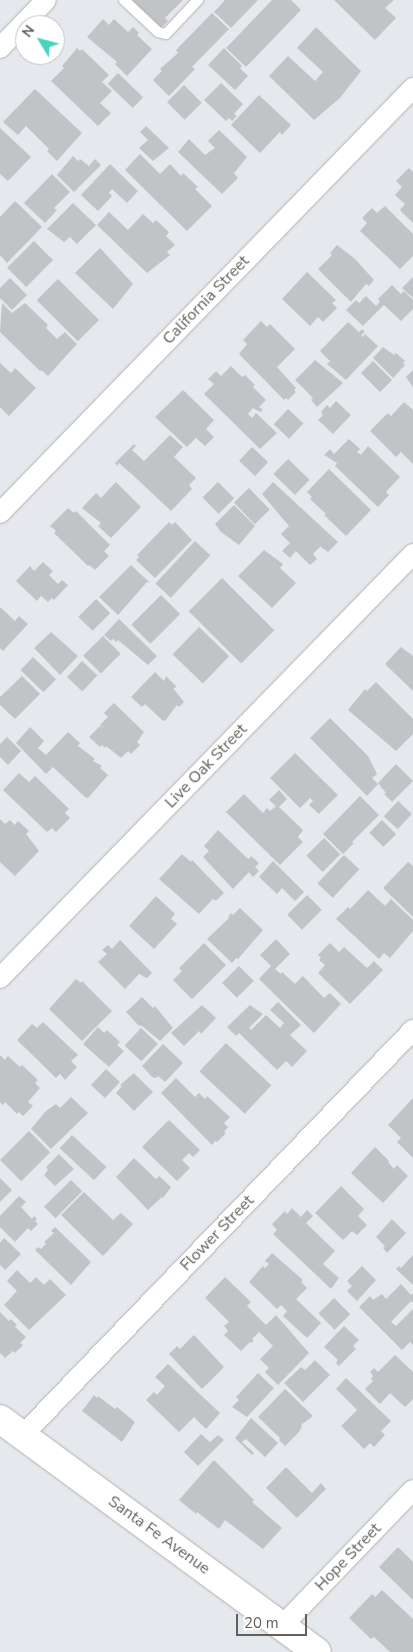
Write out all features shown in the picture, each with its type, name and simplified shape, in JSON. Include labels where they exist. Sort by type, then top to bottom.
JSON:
[{"type":"main road","name":"Santa Fe Avenue","points":[[0,1419],[283,1625],[310,1650]]},
{"type":"street","points":[[0,48],[46,0]]},
{"type":"street","name":"California Street","points":[[0,512],[413,88]]},
{"type":"street","name":"Live Oak Street","points":[[0,978],[413,554]]},
{"type":"street","name":"Flower Street","points":[[22,1436],[413,1030]]},
{"type":"street","name":"Hope Street","points":[[283,1625],[413,1490]]},
{"type":"lane","points":[[124,0],[161,34],[166,34],[198,0]]},
{"type":"building","points":[[132,0],[183,0],[165,18],[168,21],[161,28]]},
{"type":"building","points":[[225,0],[258,0],[231,28],[214,12]]},
{"type":"building","points":[[272,0],[291,0],[301,10],[246,67],[226,48]]},
{"type":"building","points":[[334,0],[394,0],[385,8],[396,18],[375,40]]},
{"type":"building","points":[[212,13],[229,29],[192,67],[195,69],[169,96],[153,80],[162,71],[160,69],[178,53],[176,50]]},
{"type":"building","points":[[103,19],[109,25],[114,19],[128,32],[133,27],[139,33],[137,35],[152,49],[127,76],[115,64],[117,62],[87,37]]},
{"type":"building","points":[[316,27],[361,71],[340,98],[314,120],[269,76],[288,56],[315,81],[323,72],[297,48]]},
{"type":"building","points":[[77,48],[80,51],[82,49],[109,75],[102,82],[112,91],[100,103],[111,113],[98,126],[51,81],[64,68],[62,66],[65,65]]},
{"type":"building","points":[[224,48],[242,66],[240,68],[248,76],[235,90],[208,65]]},
{"type":"building","points":[[118,73],[143,97],[133,108],[108,84]]},
{"type":"building","points":[[221,83],[243,104],[234,114],[237,116],[232,121],[229,118],[226,121],[204,100]]},
{"type":"building","points":[[184,85],[202,103],[185,120],[167,102]]},
{"type":"building","points":[[35,89],[82,133],[57,161],[47,151],[49,149],[26,126],[18,135],[3,122]]},
{"type":"building","points":[[259,95],[291,125],[282,135],[280,132],[260,153],[231,125]]},
{"type":"building","points":[[146,126],[169,148],[153,161],[139,148],[148,140],[140,132]]},
{"type":"building","points":[[0,128],[31,157],[8,181],[0,174]]},
{"type":"building","points":[[219,130],[247,157],[234,173],[238,178],[222,194],[178,152],[189,139],[205,155],[215,148],[208,141]]},
{"type":"building","points":[[140,154],[160,174],[170,164],[181,176],[183,173],[198,187],[195,189],[212,206],[187,231],[125,170]]},
{"type":"building","points":[[73,156],[78,161],[80,159],[89,166],[95,159],[101,165],[74,192],[57,175]]},
{"type":"building","points":[[110,164],[138,191],[127,203],[112,189],[109,193],[112,196],[98,211],[81,195]]},
{"type":"building","points":[[409,168],[413,172],[413,223],[400,210],[405,204],[395,195],[402,187],[396,181]]},
{"type":"building","points":[[52,174],[70,192],[54,208],[57,210],[45,223],[24,203]]},
{"type":"building","points":[[15,201],[42,227],[7,263],[0,255],[0,217]]},
{"type":"building","points":[[73,203],[96,225],[77,244],[70,237],[64,242],[47,229]]},
{"type":"building","points":[[385,206],[413,234],[413,256],[400,269],[360,231],[367,223],[362,218],[372,208],[377,213]]},
{"type":"building","points":[[109,212],[128,230],[143,214],[153,223],[156,220],[169,232],[166,236],[175,245],[167,252],[170,255],[147,273],[97,225]]},
{"type":"building","points":[[34,241],[53,260],[26,287],[7,268]]},
{"type":"building","points":[[337,245],[355,259],[374,280],[369,286],[366,284],[351,302],[318,269],[332,255],[330,253]]},
{"type":"building","points":[[100,248],[133,284],[113,309],[75,273]]},
{"type":"building","points":[[307,272],[336,300],[332,303],[337,308],[323,322],[318,317],[310,326],[282,299]]},
{"type":"building","points":[[413,277],[413,298],[402,288]]},
{"type":"building","points":[[10,278],[27,295],[12,310],[0,298],[0,288]]},
{"type":"building","points":[[58,279],[99,320],[78,341],[37,300]]},
{"type":"building","points":[[392,285],[401,294],[404,291],[413,300],[413,309],[401,321],[384,305],[363,326],[346,310],[356,300],[359,303],[366,296],[376,306],[380,302],[378,299]]},
{"type":"building","points":[[2,303],[12,313],[25,303],[48,325],[46,328],[57,339],[65,332],[77,344],[48,376],[40,371],[0,332]]},
{"type":"building","points":[[261,321],[267,327],[270,324],[295,349],[277,367],[296,388],[294,390],[296,392],[288,400],[286,398],[284,400],[239,354],[247,344],[243,340]]},
{"type":"building","points":[[348,322],[359,332],[362,329],[365,332],[361,335],[363,337],[365,334],[378,346],[346,380],[327,364],[330,361],[320,351]]},
{"type":"building","points":[[383,347],[394,355],[396,353],[405,361],[403,363],[405,365],[393,378],[373,358]]},
{"type":"building","points":[[315,360],[343,383],[317,407],[311,400],[313,398],[295,380]]},
{"type":"building","points":[[373,361],[392,380],[380,392],[361,373]]},
{"type":"building","points":[[0,363],[11,373],[15,368],[36,388],[9,416],[0,407]]},
{"type":"building","points":[[231,366],[242,377],[245,375],[255,385],[253,387],[266,400],[259,407],[263,410],[260,412],[253,408],[248,414],[252,418],[256,413],[277,433],[260,449],[204,394],[214,384],[208,379],[216,371],[221,376]]},
{"type":"building","points":[[413,370],[413,387],[406,377]]},
{"type":"building","points":[[183,390],[214,420],[206,429],[214,437],[205,446],[196,438],[187,447],[155,417]]},
{"type":"building","points":[[336,401],[351,415],[333,434],[318,420],[323,415],[321,412],[327,405],[330,408]]},
{"type":"building","points":[[404,402],[413,410],[413,464],[401,452],[396,457],[370,431],[388,413],[391,416]]},
{"type":"building","points":[[288,409],[303,423],[289,439],[274,424]]},
{"type":"building","points":[[170,435],[183,447],[174,457],[196,478],[189,485],[192,489],[171,511],[119,463],[117,466],[115,463],[134,444],[136,446],[132,450],[144,461]]},
{"type":"building","points":[[349,439],[360,449],[357,452],[361,455],[368,446],[400,477],[386,492],[389,495],[378,507],[335,466],[337,463],[324,455],[330,449],[334,454]]},
{"type":"building","points":[[252,447],[268,462],[255,476],[239,461]]},
{"type":"building","points":[[288,459],[310,480],[295,495],[273,474]]},
{"type":"building","points":[[329,469],[371,510],[346,536],[324,515],[326,514],[310,499],[312,497],[307,492]]},
{"type":"building","points":[[116,482],[141,507],[111,538],[98,526],[101,523],[82,508],[96,493],[101,498]]},
{"type":"building","points":[[218,482],[234,498],[219,514],[202,498]]},
{"type":"building","points":[[273,482],[338,542],[328,552],[321,546],[313,554],[317,559],[310,565],[296,551],[290,558],[282,551],[290,543],[281,534],[289,526],[262,494]]},
{"type":"building","points":[[249,488],[270,510],[255,524],[234,503]]},
{"type":"building","points":[[234,505],[255,526],[239,545],[221,532],[215,524]]},
{"type":"building","points":[[68,508],[74,513],[76,511],[110,545],[104,551],[109,556],[95,570],[88,566],[54,533],[56,531],[50,526]]},
{"type":"building","points":[[169,522],[172,525],[175,522],[192,540],[155,578],[136,560],[139,557],[137,555]]},
{"type":"building","points":[[195,541],[210,555],[171,598],[155,583]]},
{"type":"building","points":[[264,550],[283,564],[280,568],[296,583],[272,608],[238,576]]},
{"type":"building","points":[[43,562],[53,571],[49,575],[58,584],[62,580],[68,585],[54,600],[52,598],[48,602],[41,596],[37,601],[16,581],[30,566],[34,571]]},
{"type":"building","points":[[131,565],[150,583],[147,582],[118,615],[99,597]]},
{"type":"building","points":[[222,578],[274,630],[241,664],[189,611]]},
{"type":"building","points":[[161,595],[180,614],[150,644],[131,625]]},
{"type":"building","points":[[96,599],[110,613],[92,631],[78,617]]},
{"type":"building","points":[[0,607],[15,621],[19,616],[28,624],[3,651],[0,648]]},
{"type":"building","points":[[119,619],[157,656],[148,665],[118,640],[116,642],[113,639],[111,641],[104,635]]},
{"type":"building","points":[[199,627],[229,656],[203,684],[173,654]]},
{"type":"building","points":[[51,632],[78,656],[60,675],[34,648]]},
{"type":"building","points":[[103,636],[121,654],[101,673],[83,656]]},
{"type":"building","points":[[401,647],[413,656],[413,691],[385,664]]},
{"type":"building","points":[[33,657],[56,679],[44,692],[20,670]]},
{"type":"building","points":[[82,661],[97,675],[82,691],[67,677]]},
{"type":"building","points":[[155,672],[164,681],[166,676],[177,687],[173,688],[184,702],[179,707],[177,705],[165,721],[145,704],[142,707],[131,697]]},
{"type":"building","points":[[22,676],[40,694],[15,719],[0,705],[0,697]]},
{"type":"building","points":[[376,682],[413,719],[413,734],[396,751],[348,710],[365,689],[367,691]]},
{"type":"building","points":[[114,703],[144,732],[137,742],[140,745],[131,754],[128,751],[121,758],[106,746],[105,748],[102,745],[100,747],[89,737],[100,726],[104,729],[100,725],[108,717],[104,713]]},
{"type":"building","points":[[330,718],[368,756],[377,774],[372,778],[378,784],[367,796],[310,738]]},
{"type":"building","points":[[30,727],[44,741],[38,748],[46,755],[68,732],[80,743],[78,746],[95,759],[93,761],[102,766],[100,768],[108,775],[88,798],[53,767],[46,774],[16,743]]},
{"type":"building","points":[[7,737],[21,751],[8,765],[0,757],[0,744]]},
{"type":"building","points":[[295,753],[338,795],[319,814],[309,805],[313,801],[310,798],[300,808],[270,778]]},
{"type":"building","points":[[396,764],[413,781],[392,802],[384,794],[386,793],[378,783]]},
{"type":"building","points":[[19,773],[29,782],[35,776],[69,809],[65,813],[70,818],[56,832],[52,828],[47,832],[3,790]]},
{"type":"building","points":[[279,790],[287,799],[279,807],[303,830],[298,837],[303,842],[280,865],[225,813],[244,794],[263,813],[267,808],[270,811],[276,806],[269,800]]},
{"type":"building","points":[[360,796],[379,815],[352,842],[354,843],[343,854],[323,834]]},
{"type":"building","points":[[398,801],[412,814],[398,829],[384,816]]},
{"type":"building","points":[[0,819],[5,824],[10,820],[15,825],[18,821],[29,831],[26,834],[39,851],[15,876],[0,862]]},
{"type":"building","points":[[382,820],[396,834],[383,847],[369,833]]},
{"type":"building","points":[[218,830],[246,857],[249,859],[251,856],[259,863],[255,867],[259,871],[253,877],[249,872],[233,889],[203,857],[209,851],[204,846]]},
{"type":"building","points":[[324,838],[340,854],[323,872],[306,856]]},
{"type":"building","points":[[182,854],[191,862],[192,860],[224,893],[216,901],[213,899],[199,914],[159,879]]},
{"type":"building","points":[[344,855],[359,869],[333,898],[317,884]]},
{"type":"building","points":[[273,861],[304,892],[295,901],[282,888],[277,894],[259,877]]},
{"type":"building","points":[[408,862],[413,866],[413,917],[383,888]]},
{"type":"building","points":[[368,890],[385,906],[391,899],[413,920],[413,931],[390,958],[384,953],[379,959],[336,919],[348,907],[350,909]]},
{"type":"building","points":[[307,895],[322,910],[302,930],[287,915]]},
{"type":"building","points":[[156,896],[175,914],[171,919],[177,924],[154,949],[129,926]]},
{"type":"building","points":[[240,908],[263,930],[238,959],[236,958],[232,963],[207,939],[229,918],[231,913],[233,915]]},
{"type":"building","points":[[276,939],[290,954],[275,969],[281,974],[282,972],[295,984],[303,976],[324,998],[330,993],[341,1004],[314,1033],[259,979],[271,966],[260,955]]},
{"type":"building","points":[[120,940],[152,973],[147,978],[139,974],[125,989],[98,962],[107,954],[102,950],[108,945],[112,949]]},
{"type":"building","points":[[204,943],[226,965],[192,999],[173,980],[182,971],[179,968]]},
{"type":"building","points":[[330,943],[339,952],[344,947],[367,968],[374,961],[383,970],[350,1004],[318,973],[325,965],[319,960],[321,958],[318,955]]},
{"type":"building","points":[[239,966],[254,981],[237,998],[222,983]]},
{"type":"building","points":[[76,979],[81,983],[82,981],[112,1011],[82,1041],[49,1009]]},
{"type":"building","points":[[142,997],[153,1008],[155,1006],[173,1028],[160,1041],[141,1025],[139,1026],[126,1012]]},
{"type":"building","points":[[278,1002],[301,1025],[290,1035],[307,1051],[292,1067],[286,1061],[277,1070],[239,1033],[236,1036],[227,1027],[250,1005],[263,1014],[249,1028],[251,1030],[266,1015],[280,1028],[284,1023],[270,1010]]},
{"type":"building","points":[[202,1005],[216,1018],[201,1034],[199,1031],[184,1046],[171,1033]]},
{"type":"building","points":[[43,1022],[78,1055],[71,1061],[77,1067],[65,1080],[60,1074],[56,1078],[17,1040],[32,1024],[37,1028]]},
{"type":"building","points":[[98,1027],[104,1033],[107,1030],[120,1042],[117,1045],[124,1051],[109,1067],[83,1044]]},
{"type":"building","points":[[141,1028],[158,1044],[141,1061],[125,1046]]},
{"type":"building","points":[[226,1043],[271,1085],[245,1114],[199,1072]]},
{"type":"building","points":[[163,1044],[183,1063],[165,1082],[158,1076],[156,1078],[152,1077],[142,1066]]},
{"type":"building","points":[[0,1055],[5,1060],[8,1056],[20,1067],[22,1065],[38,1080],[35,1083],[40,1088],[28,1102],[33,1106],[23,1116],[19,1112],[17,1114],[5,1102],[3,1105],[0,1102]]},
{"type":"building","points":[[106,1069],[120,1082],[105,1098],[91,1085]]},
{"type":"building","points":[[134,1073],[153,1092],[134,1111],[116,1093],[122,1086],[120,1085]]},
{"type":"building","points":[[176,1078],[195,1097],[199,1093],[205,1099],[207,1096],[230,1117],[224,1123],[228,1127],[224,1132],[226,1133],[212,1145],[161,1093]]},
{"type":"building","points":[[71,1097],[88,1113],[51,1149],[31,1129],[46,1111],[56,1104],[60,1108]]},
{"type":"building","points":[[413,1098],[413,1158],[397,1142],[401,1138],[388,1125]]},
{"type":"building","points":[[169,1120],[200,1150],[193,1157],[189,1153],[182,1160],[190,1168],[177,1181],[142,1147]]},
{"type":"building","points":[[29,1131],[50,1152],[21,1181],[0,1160]]},
{"type":"building","points":[[72,1135],[106,1167],[94,1180],[60,1148]]},
{"type":"building","points":[[375,1147],[394,1169],[397,1165],[408,1176],[383,1203],[351,1173]]},
{"type":"building","points":[[59,1154],[74,1169],[55,1186],[44,1175],[48,1170],[46,1167]]},
{"type":"building","points":[[134,1158],[156,1179],[159,1176],[171,1187],[163,1198],[148,1210],[116,1177]]},
{"type":"building","points":[[0,1178],[12,1190],[0,1202]]},
{"type":"building","points":[[71,1180],[82,1191],[55,1218],[44,1207]]},
{"type":"building","points":[[341,1186],[364,1209],[358,1216],[367,1225],[357,1235],[352,1231],[343,1240],[315,1213]]},
{"type":"building","points":[[84,1192],[113,1220],[121,1213],[133,1224],[103,1256],[61,1215]]},
{"type":"building","points":[[19,1196],[26,1202],[21,1207],[32,1219],[34,1216],[37,1219],[35,1221],[38,1224],[31,1231],[28,1228],[15,1242],[0,1227],[0,1216]]},
{"type":"building","points":[[292,1208],[301,1217],[307,1210],[313,1216],[306,1223],[335,1251],[323,1264],[339,1278],[331,1289],[273,1234],[277,1230],[272,1224],[285,1211],[287,1214]]},
{"type":"building","points":[[392,1219],[406,1233],[387,1253],[383,1248],[385,1246],[376,1237]]},
{"type":"building","points":[[55,1227],[91,1262],[71,1285],[35,1250],[38,1247],[41,1249],[46,1244],[44,1242],[54,1233],[51,1231]]},
{"type":"building","points":[[4,1238],[21,1254],[5,1270],[0,1265],[0,1243]]},
{"type":"building","points":[[272,1253],[303,1280],[301,1282],[307,1288],[296,1299],[321,1323],[307,1338],[283,1316],[287,1311],[281,1305],[277,1309],[249,1282],[263,1266],[265,1268],[269,1264],[265,1261]]},
{"type":"building","points":[[413,1255],[413,1285],[396,1269],[399,1266],[401,1268]]},
{"type":"building","points":[[362,1266],[376,1280],[357,1301],[347,1291],[352,1286],[347,1281]]},
{"type":"building","points":[[17,1270],[30,1283],[36,1277],[44,1285],[50,1279],[66,1295],[29,1330],[4,1305],[17,1291],[7,1281]]},
{"type":"building","points":[[225,1277],[251,1302],[247,1306],[266,1325],[276,1315],[309,1353],[278,1385],[265,1372],[269,1368],[260,1359],[273,1346],[259,1332],[252,1339],[254,1341],[250,1342],[241,1351],[224,1335],[228,1331],[224,1326],[229,1322],[205,1298]]},
{"type":"building","points":[[401,1284],[411,1295],[413,1293],[413,1303],[411,1301],[391,1322],[396,1326],[413,1309],[413,1345],[410,1342],[402,1350],[359,1307],[370,1296],[373,1300],[382,1294],[386,1299]]},
{"type":"building","points":[[334,1298],[350,1314],[335,1330],[318,1314]]},
{"type":"building","points":[[0,1312],[9,1321],[11,1319],[17,1325],[15,1327],[26,1337],[20,1343],[23,1345],[15,1353],[13,1351],[5,1358],[0,1353]]},
{"type":"building","points":[[344,1326],[359,1340],[353,1346],[356,1349],[339,1366],[336,1363],[338,1360],[324,1347]]},
{"type":"building","points":[[194,1335],[224,1367],[202,1389],[169,1354],[177,1346],[180,1349]]},
{"type":"building","points":[[395,1355],[413,1372],[413,1399],[405,1407],[390,1393],[380,1404],[365,1389],[373,1381],[371,1379],[373,1376],[370,1372],[374,1368],[378,1372]]},
{"type":"building","points":[[315,1360],[330,1375],[303,1402],[284,1383],[301,1367],[305,1370]]},
{"type":"building","points":[[168,1364],[220,1413],[206,1429],[194,1417],[179,1432],[146,1400],[154,1392],[157,1395],[165,1386],[155,1377]]},
{"type":"building","points":[[258,1373],[274,1388],[247,1417],[232,1407],[239,1400],[236,1397]]},
{"type":"building","points":[[346,1378],[391,1421],[381,1431],[385,1435],[374,1447],[370,1443],[364,1449],[341,1426],[357,1410],[336,1389]]},
{"type":"building","points":[[285,1389],[313,1416],[301,1425],[302,1427],[298,1433],[285,1446],[279,1440],[280,1438],[258,1417]]},
{"type":"building","points":[[94,1395],[115,1409],[117,1407],[135,1422],[122,1442],[82,1411]]},
{"type":"building","points":[[251,1418],[278,1443],[265,1457],[246,1439],[242,1442],[254,1453],[252,1455],[235,1438]]},
{"type":"building","points":[[201,1434],[210,1442],[218,1435],[224,1440],[198,1466],[184,1452]]},
{"type":"building","points":[[214,1460],[254,1500],[252,1502],[282,1528],[263,1549],[225,1520],[219,1529],[179,1500]]},
{"type":"building","points":[[286,1467],[312,1493],[321,1483],[326,1489],[297,1518],[266,1488]]},
{"type":"building","points":[[398,1547],[413,1562],[413,1600],[379,1567]]},
{"type":"building","points":[[382,1590],[413,1619],[413,1652],[390,1652],[374,1637],[371,1639],[349,1618],[372,1594],[375,1597]]}]
